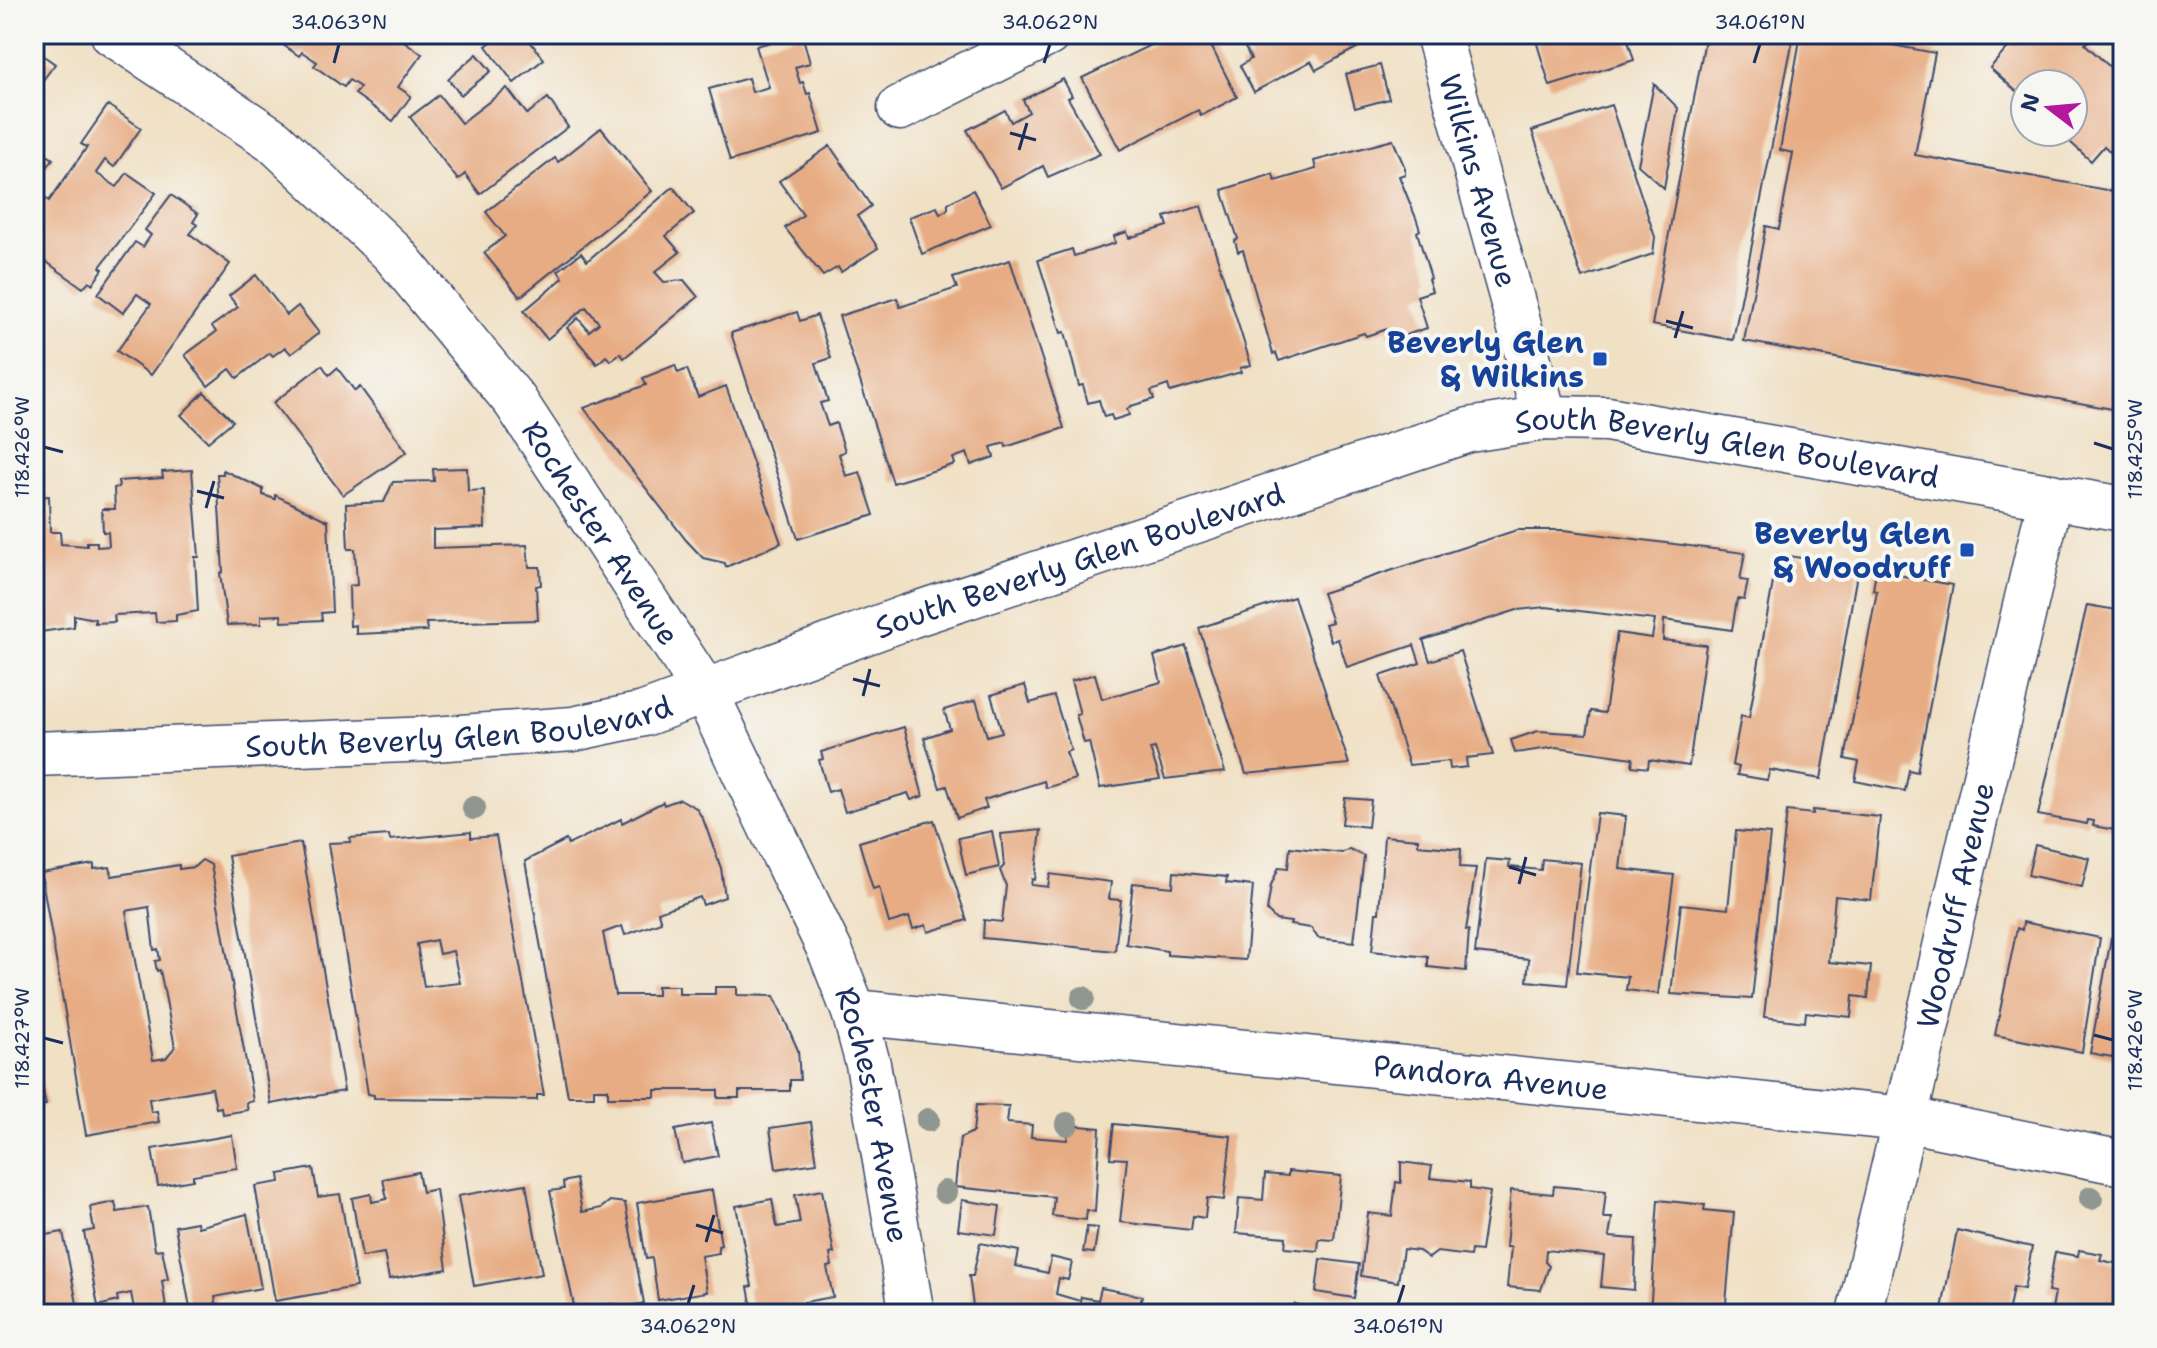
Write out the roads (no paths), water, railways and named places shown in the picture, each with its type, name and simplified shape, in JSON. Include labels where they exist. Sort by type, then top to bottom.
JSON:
[{"type":"street","name":"Rochester Avenue","points":[[113,34],[273,140],[393,253],[515,401],[706,693],[831,953],[854,1012],[868,1064],[912,1314]]},
{"type":"street","points":[[900,108],[1048,34]]},
{"type":"street","name":"Wilkins Avenue","points":[[1438,34],[1545,418]]},
{"type":"street","name":"South Beverly Glen Boulevard","points":[[34,754],[433,739],[573,729],[644,714],[910,616],[1469,430],[1545,418],[1607,419],[2123,509]]},
{"type":"street","name":"Woodruff Avenue","points":[[1859,1314],[2051,496]]},
{"type":"street","name":"Pandora Avenue","points":[[854,1012],[1904,1119],[2123,1163]]},
{"type":"place","name":"Beverly Glen & Wilkins","points":[[1600,359]]},
{"type":"place","name":"Beverly Glen & Woodruff","points":[[1967,550]]}]
